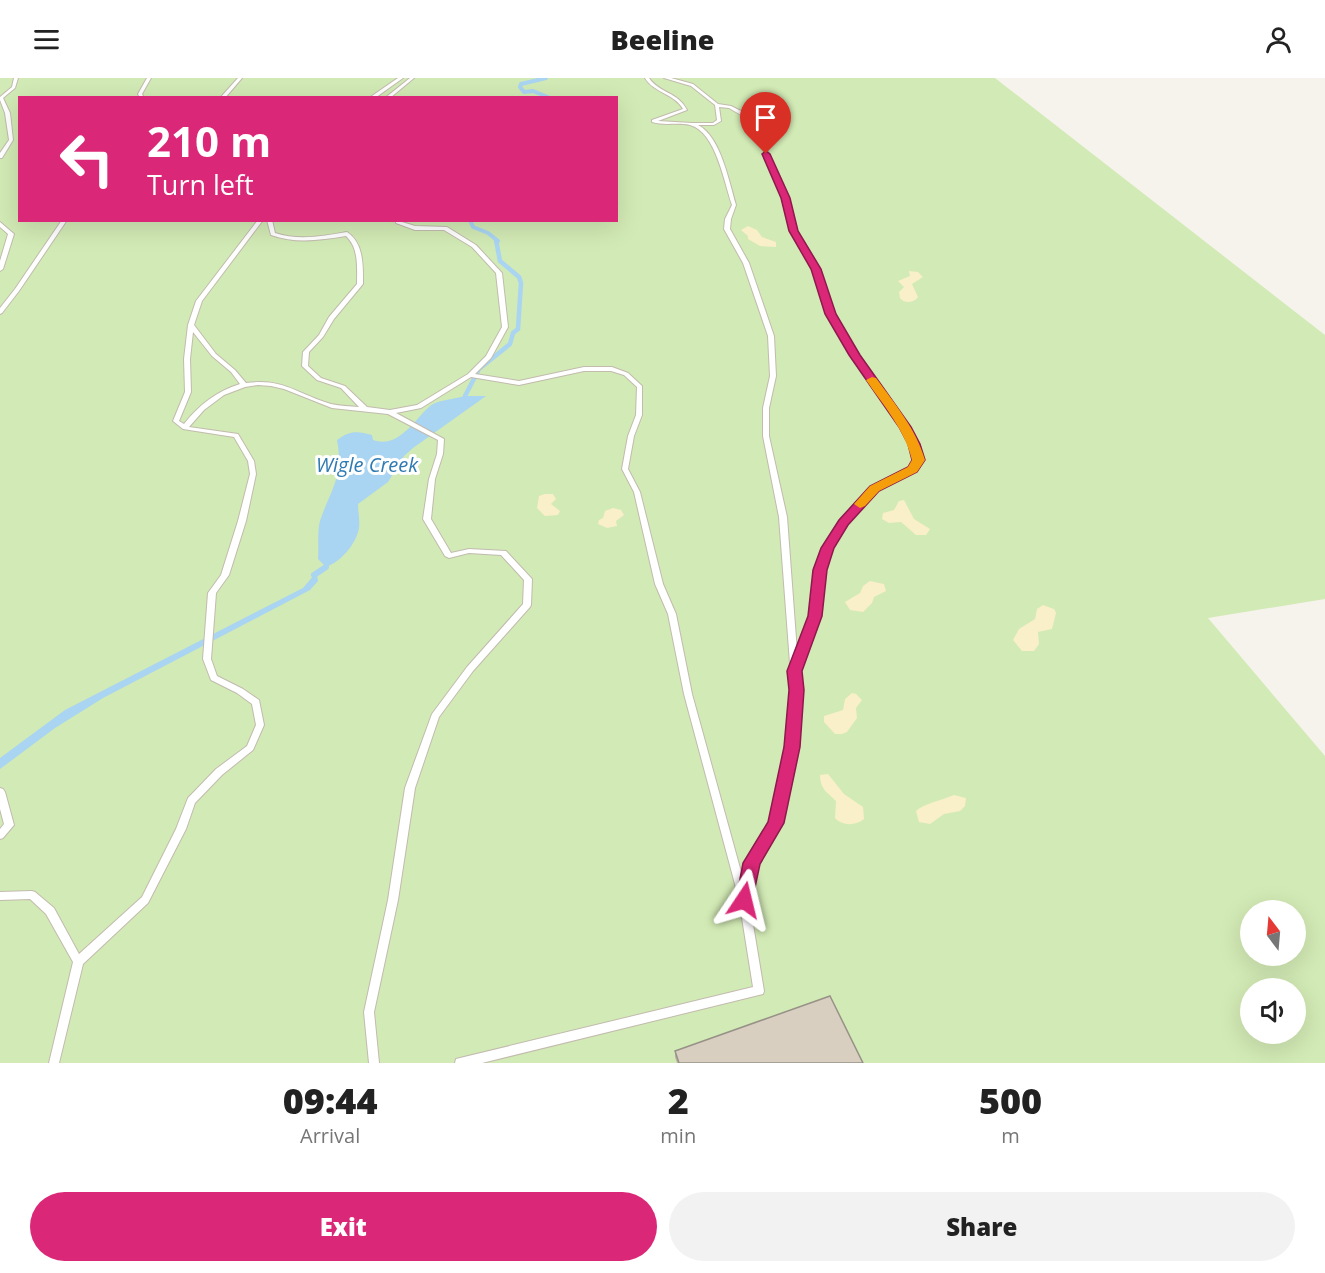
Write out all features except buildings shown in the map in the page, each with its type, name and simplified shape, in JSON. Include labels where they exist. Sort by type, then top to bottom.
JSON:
[{"type":"lane","points":[[0,157],[11,140],[8,130],[9,111],[1,98],[14,87],[16,78]]},
{"type":"lane","points":[[141,96],[149,78]]},
{"type":"lane","points":[[224,96],[240,78]]},
{"type":"lane","points":[[374,96],[400,78]]},
{"type":"lane","points":[[389,96],[411,78]]},
{"type":"lane","points":[[647,78],[660,91],[679,100],[685,110],[654,121],[714,124],[719,120],[717,105]]},
{"type":"lane","points":[[666,78],[692,85],[717,105],[743,114],[759,134],[785,198],[793,231],[816,269],[830,314],[859,362],[905,427],[919,460],[912,470],[875,488],[843,523],[828,548],[820,570],[815,616],[795,671]]},
{"type":"lane","points":[[692,124],[700,128],[720,159],[726,186],[734,205],[728,219],[728,229],[746,263],[771,336],[773,376],[766,408],[766,436],[783,517],[795,671],[792,747],[776,823],[751,863],[744,900]]},
{"type":"lane","points":[[8,147],[18,144]]},
{"type":"lane","points":[[0,312],[64,222]]},
{"type":"lane","points":[[54,1063],[78,962],[145,900],[181,830],[191,801],[219,772],[250,748],[260,725],[256,702],[214,678],[207,659],[212,593],[225,574],[242,521],[253,474],[251,461],[236,435],[185,428],[176,421],[188,392],[187,358],[191,325],[199,301],[259,222]]},
{"type":"lane","points":[[270,222],[273,234],[285,239],[301,240],[347,234],[353,238],[360,260],[360,284],[306,352],[305,366],[318,379],[342,387],[365,409]]},
{"type":"lane","points":[[185,428],[199,409],[222,393],[244,385],[272,384],[334,406],[390,412],[419,406],[470,375],[489,357],[505,327],[499,273],[474,246],[454,232],[445,228],[415,228],[399,222]]},
{"type":"lane","points":[[0,224],[11,234],[0,269]]},
{"type":"lane","points":[[191,325],[207,347],[233,371],[244,385]]},
{"type":"lane","points":[[460,1063],[759,991],[744,900],[688,694],[672,614],[659,584],[638,492],[625,469],[631,436],[639,415],[640,387],[626,375],[612,369],[584,369],[519,383],[470,375]]},
{"type":"lane","points":[[374,1063],[369,1012],[393,900],[410,788],[435,717],[470,669],[527,605],[528,579],[503,553],[469,551],[449,556],[427,519],[432,479],[440,454],[441,440],[390,412]]},
{"type":"lane","points":[[0,792],[9,825],[0,836]]},
{"type":"lane","points":[[0,896],[32,895],[50,911],[78,962]]},
{"type":"green space","points":[[0,78],[995,78],[1325,335],[1325,599],[1208,618],[1325,756],[1325,1063],[0,1063]]},
{"type":"sand","points":[[748,226],[757,230],[762,237],[776,242],[776,247],[760,246],[748,239],[748,236],[741,230]]},
{"type":"sand","points":[[909,271],[918,272],[923,277],[912,284],[918,297],[912,302],[906,302],[900,298],[899,292],[904,287],[898,281],[910,276]]},
{"type":"sand","points":[[553,494],[556,499],[551,504],[560,511],[558,515],[545,516],[537,508],[539,496]]},
{"type":"sand","points":[[904,500],[914,519],[930,529],[926,535],[916,535],[901,522],[889,523],[882,519],[883,513],[894,510],[899,501]]},
{"type":"sand","points":[[613,508],[621,510],[624,515],[616,521],[617,526],[607,528],[598,524],[605,511]]},
{"type":"sand","points":[[870,581],[884,584],[886,591],[874,597],[872,603],[863,612],[850,610],[845,602],[860,593],[863,586]]},
{"type":"sand","points":[[1043,605],[1054,609],[1056,613],[1052,629],[1038,632],[1039,644],[1034,651],[1022,651],[1013,640],[1019,629],[1035,619],[1037,609]]},
{"type":"sand","points":[[852,693],[862,700],[856,708],[857,718],[847,732],[835,734],[824,722],[824,716],[843,710],[845,699]]},
{"type":"sand","points":[[828,774],[844,794],[863,807],[864,819],[849,824],[841,823],[835,818],[836,801],[825,790],[820,780],[820,775]]},
{"type":"sand","points":[[954,795],[966,798],[965,806],[960,811],[944,814],[930,824],[919,822],[916,811]]},
{"type":"water","name":"Wigle Creek","points":[[465,396],[486,396],[413,448],[404,456],[388,482],[358,504],[359,528],[355,541],[342,557],[326,567],[318,559],[319,530],[320,521],[338,473],[337,440],[346,434],[358,432],[372,435],[373,440],[382,442],[391,440],[405,432],[433,404]]},
{"type":"water","points":[[314,575],[317,575],[318,581],[310,590],[103,698],[55,728],[0,769],[0,758],[65,710],[303,588]]},
{"type":"waterway","name":"Wigle Creek","points":[[545,96],[533,91],[524,92],[520,87],[521,84],[546,78]]},
{"type":"waterway","name":"Wigle Creek","points":[[471,222],[473,227],[488,233],[498,241]]},
{"type":"waterway","name":"Wigle Creek","points":[[465,396],[479,369],[510,344],[513,333],[518,329],[521,283],[519,277],[500,261],[496,240]]},
{"type":"waterway","name":"Wigle Creek","points":[[314,575],[326,567]]},
{"type":"slow traffic","points":[[860,504],[875,488],[912,470],[919,460],[905,427],[872,380]]},
{"type":"route","points":[[744,900],[751,863],[776,823],[792,747],[795,671],[815,616],[820,570],[828,548],[843,523],[875,488],[912,470],[919,460],[905,427],[854,355],[830,314],[816,269],[793,231],[785,198],[766,154]]}]
